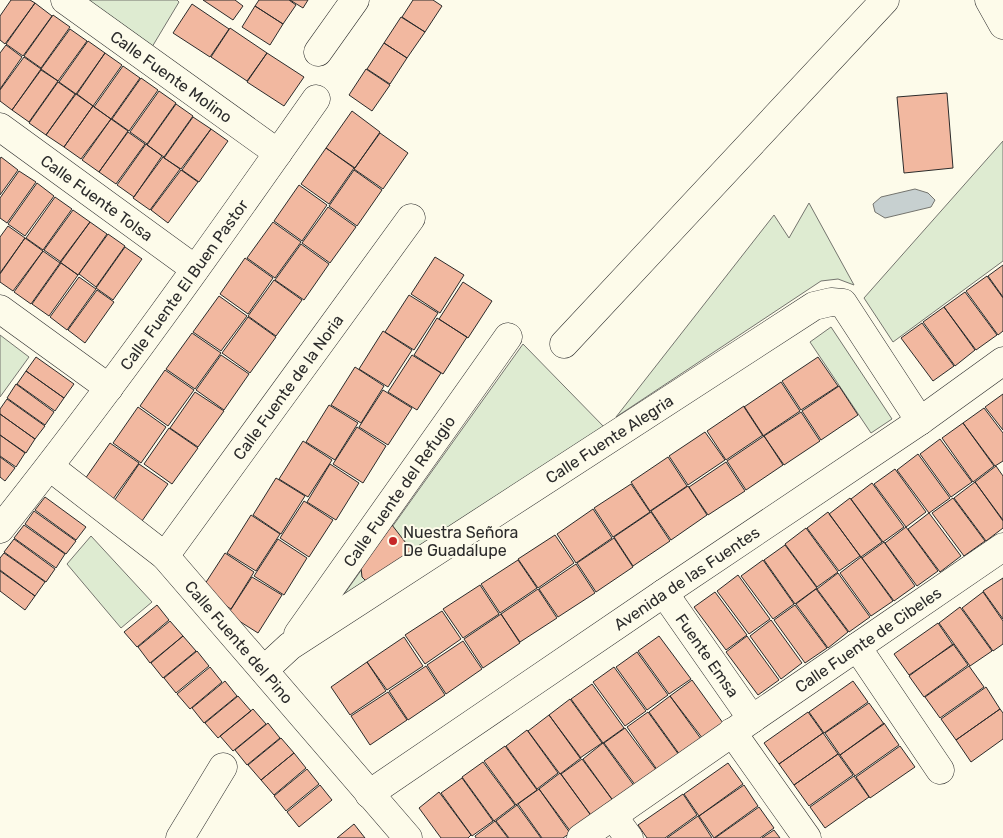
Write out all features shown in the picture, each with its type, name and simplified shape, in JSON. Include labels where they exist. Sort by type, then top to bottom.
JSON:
[{"type":"street","name":"Calle Fuente Molino","points":[[65,0],[278,153]]},
{"type":"street","points":[[318,52],[355,0]]},
{"type":"street","points":[[564,344],[885,0]]},
{"type":"street","points":[[989,0],[1003,25]]},
{"type":"street","name":"Calle Fuente El Buen Pastor","points":[[0,529],[50,467],[109,388],[316,99]]},
{"type":"street","name":"Calle Fuente Tolsa","points":[[0,127],[194,269]]},
{"type":"street","name":"Calle Fuente de la Noria","points":[[165,556],[410,218]]},
{"type":"street","name":"Calle Fuente Alegria","points":[[264,670],[290,646],[814,306],[831,302],[844,303],[920,421]]},
{"type":"street","points":[[0,309],[109,388]]},
{"type":"street","name":"Calle Fuente del Refugio","points":[[290,646],[508,337]]},
{"type":"street","name":"Avenida de las Fuentes","points":[[369,794],[664,592],[920,421],[1003,362]]},
{"type":"street","name":"Calle Fuente del Pino","points":[[50,467],[165,556],[408,838]]},
{"type":"street","name":"Calle Fuente de Cibeles","points":[[742,726],[1003,547]]},
{"type":"street","name":"Fuente Emsa","points":[[664,592],[807,838]]},
{"type":"street","points":[[857,647],[940,770]]},
{"type":"street","points":[[581,838],[742,726]]},
{"type":"street","points":[[180,838],[223,766]]},
{"type":"street","points":[[613,816],[629,838]]},
{"type":"green space","points":[[88,0],[177,0],[179,2],[152,47]]},
{"type":"green space","points":[[1003,141],[1003,261],[893,342],[864,298]]},
{"type":"green space","points":[[809,203],[854,285],[838,279],[821,281],[616,417],[774,215],[789,238]]},
{"type":"green space","points":[[831,327],[892,419],[871,433],[810,342]]},
{"type":"green space","points":[[0,335],[29,357],[0,397]]},
{"type":"green space","points":[[523,344],[606,429],[342,597]]},
{"type":"green space","points":[[91,536],[152,602],[121,628],[67,564]]},
{"type":"shaded area","points":[[915,189],[928,193],[935,200],[931,207],[885,218],[875,212],[873,204],[881,197]]},
{"type":"building","points":[[11,0],[30,0],[35,3],[5,44],[0,40],[0,16]]},
{"type":"building","points":[[203,0],[235,0],[243,6],[233,20]]},
{"type":"building","points":[[259,0],[289,0],[296,5],[283,24],[255,6]]},
{"type":"building","points":[[290,0],[308,0],[303,8]]},
{"type":"building","points":[[413,0],[433,0],[442,6],[425,32],[402,17]]},
{"type":"building","points":[[35,3],[52,16],[23,56],[6,44]]},
{"type":"building","points":[[192,4],[229,29],[210,57],[173,33]]},
{"type":"building","points":[[255,6],[283,24],[270,45],[242,27]]},
{"type":"building","points":[[53,15],[70,27],[41,68],[24,56]]},
{"type":"building","points":[[401,17],[425,32],[407,58],[384,43]]},
{"type":"building","points":[[230,28],[267,53],[247,81],[211,57]]},
{"type":"building","points":[[70,29],[87,41],[58,81],[41,69]]},
{"type":"building","points":[[88,41],[105,53],[76,94],[59,82]]},
{"type":"building","points":[[384,43],[407,58],[390,84],[367,69]]},
{"type":"building","points":[[6,45],[22,57],[0,89],[0,53]]},
{"type":"building","points":[[105,53],[122,65],[93,106],[77,94]]},
{"type":"building","points":[[267,53],[304,77],[284,106],[247,82]]},
{"type":"building","points":[[24,57],[41,69],[12,110],[0,101],[0,90]]},
{"type":"building","points":[[123,66],[140,78],[111,119],[94,107]]},
{"type":"building","points":[[366,69],[390,85],[372,111],[349,95]]},
{"type":"building","points":[[41,70],[58,81],[29,122],[12,110]]},
{"type":"building","points":[[141,78],[158,90],[129,131],[112,119]]},
{"type":"building","points":[[58,82],[75,94],[46,135],[29,123]]},
{"type":"building","points":[[159,91],[176,103],[147,144],[130,132]]},
{"type":"building","points":[[947,93],[953,168],[904,173],[897,97]]},
{"type":"building","points":[[76,94],[93,106],[64,147],[46,135]]},
{"type":"building","points":[[176,104],[193,116],[164,157],[147,145]]},
{"type":"building","points":[[93,106],[111,119],[81,159],[64,147]]},
{"type":"building","points":[[352,111],[380,132],[355,168],[326,148]]},
{"type":"building","points":[[193,117],[211,129],[181,169],[164,158]]},
{"type":"building","points":[[111,119],[128,131],[99,172],[82,160]]},
{"type":"building","points":[[211,129],[228,141],[199,182],[182,170]]},
{"type":"building","points":[[128,132],[145,144],[116,184],[99,172]]},
{"type":"building","points":[[380,133],[408,153],[383,189],[354,169]]},
{"type":"building","points":[[146,144],[162,156],[134,197],[117,185]]},
{"type":"building","points":[[326,148],[354,168],[329,204],[301,184]]},
{"type":"building","points":[[1,157],[18,170],[0,195],[0,159]]},
{"type":"building","points":[[163,157],[180,169],[150,210],[133,198]]},
{"type":"building","points":[[181,170],[198,182],[168,223],[151,210]]},
{"type":"building","points":[[354,170],[382,190],[357,226],[329,206]]},
{"type":"building","points":[[19,171],[36,182],[7,223],[0,218],[0,198]]},
{"type":"building","points":[[37,183],[54,196],[25,236],[8,224]]},
{"type":"building","points":[[299,185],[327,205],[302,241],[274,221]]},
{"type":"building","points":[[55,197],[72,209],[43,250],[26,238]]},
{"type":"building","points":[[328,207],[356,227],[330,263],[302,243]]},
{"type":"building","points":[[73,210],[90,222],[61,262],[44,250]]},
{"type":"building","points":[[90,222],[107,234],[78,275],[60,262]]},
{"type":"building","points":[[273,222],[301,242],[275,278],[247,258]]},
{"type":"building","points":[[8,226],[25,238],[0,273],[0,237]]},
{"type":"building","points":[[108,234],[125,246],[96,287],[79,274]]},
{"type":"building","points":[[25,238],[43,251],[13,291],[0,282],[0,274]]},
{"type":"building","points":[[301,244],[329,264],[304,300],[275,280]]},
{"type":"building","points":[[125,247],[142,259],[113,300],[96,288]]},
{"type":"building","points":[[43,251],[60,263],[31,304],[14,292]]},
{"type":"building","points":[[435,257],[464,275],[440,313],[411,294]]},
{"type":"building","points":[[245,258],[273,278],[248,314],[220,294]]},
{"type":"building","points":[[61,263],[78,275],[49,316],[32,304]]},
{"type":"building","points":[[1003,265],[1003,297],[988,276]]},
{"type":"building","points":[[987,276],[1003,298],[1003,331],[998,335],[966,291]]},
{"type":"building","points":[[79,277],[96,289],[67,330],[50,317]]},
{"type":"building","points":[[274,280],[302,300],[276,336],[248,316]]},
{"type":"building","points":[[463,282],[492,301],[468,338],[439,319]]},
{"type":"building","points":[[97,290],[114,302],[85,343],[68,330]]},
{"type":"building","points":[[965,292],[997,335],[976,350],[944,307]]},
{"type":"building","points":[[409,295],[438,313],[414,350],[385,332]]},
{"type":"building","points":[[219,296],[247,316],[221,351],[193,332]]},
{"type":"building","points":[[944,307],[975,350],[955,366],[923,322]]},
{"type":"building","points":[[248,317],[276,337],[250,373],[222,353]]},
{"type":"building","points":[[437,318],[467,337],[443,374],[414,355]]},
{"type":"building","points":[[922,323],[954,366],[933,381],[901,338]]},
{"type":"building","points":[[383,331],[412,350],[388,387],[359,369]]},
{"type":"building","points":[[192,333],[221,353],[195,389],[166,369]]},
{"type":"building","points":[[221,355],[249,374],[224,410],[196,390]]},
{"type":"building","points":[[412,355],[441,373],[417,410],[388,392]]},
{"type":"building","points":[[36,357],[74,384],[64,398],[26,371]]},
{"type":"building","points":[[818,357],[838,386],[801,410],[782,381]]},
{"type":"building","points":[[355,367],[384,386],[361,423],[331,405]]},
{"type":"building","points":[[165,370],[194,390],[168,426],[140,406]]},
{"type":"building","points":[[26,371],[64,398],[55,411],[17,384]]},
{"type":"building","points":[[781,382],[800,411],[763,436],[744,407]]},
{"type":"building","points":[[16,384],[54,412],[45,425],[7,398]]},
{"type":"building","points":[[839,386],[858,415],[821,440],[802,411]]},
{"type":"building","points":[[383,390],[412,408],[388,445],[359,427]]},
{"type":"building","points":[[195,392],[224,411],[198,447],[170,428]]},
{"type":"building","points":[[1003,394],[1003,430],[985,407]]},
{"type":"building","points":[[7,399],[45,426],[35,439],[0,414],[0,409]]},
{"type":"building","points":[[329,405],[358,423],[335,460],[306,442]]},
{"type":"building","points":[[744,406],[763,435],[726,460],[707,431]]},
{"type":"building","points":[[138,407],[166,427],[141,463],[113,443]]},
{"type":"building","points":[[984,408],[1003,433],[1003,461],[995,466],[963,423]]},
{"type":"building","points":[[801,412],[820,441],[784,465],[764,436]]},
{"type":"building","points":[[0,414],[35,439],[26,453],[0,435]]},
{"type":"building","points":[[963,423],[994,466],[973,482],[942,438]]},
{"type":"building","points":[[357,427],[386,446],[363,483],[333,464]]},
{"type":"building","points":[[169,428],[198,448],[172,484],[144,464]]},
{"type":"building","points":[[705,432],[725,460],[688,485],[669,456]]},
{"type":"building","points":[[0,435],[25,453],[16,467],[0,456]]},
{"type":"building","points":[[764,436],[783,465],[746,490],[727,461]]},
{"type":"building","points":[[940,439],[972,482],[951,497],[920,454]]},
{"type":"building","points":[[303,441],[332,460],[308,497],[279,479]]},
{"type":"building","points":[[110,443],[139,463],[113,499],[85,479]]},
{"type":"building","points":[[918,454],[950,498],[929,513],[897,470]]},
{"type":"building","points":[[0,457],[15,468],[5,481],[0,477]]},
{"type":"building","points":[[668,457],[687,486],[650,511],[631,482]]},
{"type":"building","points":[[726,462],[745,491],[708,515],[689,487]]},
{"type":"building","points":[[139,464],[168,484],[142,521],[114,501]]},
{"type":"building","points":[[330,464],[359,483],[336,520],[307,502]]},
{"type":"building","points":[[996,466],[1003,476],[1003,520],[975,482]]},
{"type":"building","points":[[895,469],[926,512],[906,527],[874,484]]},
{"type":"building","points":[[276,478],[305,496],[281,534],[253,515]]},
{"type":"building","points":[[975,482],[1003,521],[1003,528],[986,541],[954,498]]},
{"type":"building","points":[[872,483],[904,527],[883,542],[851,499]]},
{"type":"building","points":[[631,484],[650,512],[613,537],[594,508]]},
{"type":"building","points":[[688,486],[707,515],[671,540],[651,511]]},
{"type":"building","points":[[45,497],[86,527],[76,540],[35,510]]},
{"type":"building","points":[[850,498],[882,542],[861,557],[829,514]]},
{"type":"building","points":[[953,498],[985,541],[964,556],[932,513]]},
{"type":"building","points":[[304,501],[333,520],[309,557],[280,538]]},
{"type":"building","points":[[593,509],[612,538],[576,563],[557,534]]},
{"type":"building","points":[[34,511],[76,541],[66,554],[25,524]]},
{"type":"building","points":[[651,512],[670,541],[633,566],[614,537]]},
{"type":"building","points":[[828,512],[860,556],[839,571],[807,528]]},
{"type":"building","points":[[929,513],[961,556],[940,572],[908,529]]},
{"type":"building","points":[[251,515],[280,534],[256,571],[227,553]]},
{"type":"building","points":[[24,525],[65,554],[56,568],[14,538]]},
{"type":"building","name":"Nuestra Señora De Guadalupe","points":[[392,525],[416,556],[369,582],[362,577],[361,568]]},
{"type":"building","points":[[906,527],[938,571],[917,586],[885,543]]},
{"type":"building","points":[[806,528],[838,572],[817,587],[785,544]]},
{"type":"building","points":[[555,535],[574,563],[538,588],[518,559]]},
{"type":"building","points":[[614,538],[633,567],[596,592],[577,563]]},
{"type":"building","points":[[14,539],[55,569],[46,582],[4,552]]},
{"type":"building","points":[[278,539],[307,558],[284,595],[254,576]]},
{"type":"building","points":[[884,542],[915,586],[894,601],[862,558]]},
{"type":"building","points":[[785,545],[817,588],[795,604],[764,560]]},
{"type":"building","points":[[4,553],[45,582],[35,596],[0,570],[0,558]]},
{"type":"building","points":[[225,553],[254,572],[231,609],[201,590]]},
{"type":"building","points":[[861,557],[893,601],[871,616],[840,573]]},
{"type":"building","points":[[518,560],[537,588],[500,613],[481,584]]},
{"type":"building","points":[[763,560],[794,604],[773,619],[741,576]]},
{"type":"building","points":[[576,564],[595,593],[558,617],[539,589]]},
{"type":"building","points":[[0,571],[35,596],[25,610],[0,591]]},
{"type":"building","points":[[838,573],[870,617],[849,632],[817,589]]},
{"type":"building","points":[[738,575],[770,619],[749,634],[717,591]]},
{"type":"building","points":[[252,577],[282,595],[258,633],[228,614]]},
{"type":"building","points":[[1003,578],[1003,619],[983,591]]},
{"type":"building","points":[[480,585],[499,614],[463,638],[443,609]]},
{"type":"building","points":[[538,589],[557,618],[520,642],[501,614]]},
{"type":"building","points":[[816,589],[848,632],[828,648],[796,604]]},
{"type":"building","points":[[715,592],[747,635],[726,650],[694,607]]},
{"type":"building","points":[[983,592],[1003,621],[1003,644],[993,651],[962,608]]},
{"type":"building","points":[[157,605],[169,620],[137,647],[124,632]]},
{"type":"building","points":[[795,605],[827,648],[805,663],[774,620]]},
{"type":"building","points":[[960,607],[992,651],[970,666],[939,623]]},
{"type":"building","points":[[442,611],[461,639],[425,664],[405,635]]},
{"type":"building","points":[[501,614],[520,643],[483,668],[464,639]]},
{"type":"building","points":[[771,620],[802,663],[781,679],[750,636]]},
{"type":"building","points":[[170,621],[183,636],[150,663],[138,647]]},
{"type":"building","points":[[938,623],[953,645],[909,675],[894,654]]},
{"type":"building","points":[[183,636],[196,651],[163,678],[151,663]]},
{"type":"building","points":[[659,636],[691,679],[669,694],[638,651]]},
{"type":"building","points":[[747,636],[779,680],[758,695],[726,652]]},
{"type":"building","points":[[404,637],[423,666],[387,690],[367,662]]},
{"type":"building","points":[[463,641],[482,669],[446,694],[427,665]]},
{"type":"building","points":[[953,644],[968,665],[924,697],[909,676]]},
{"type":"building","points":[[197,651],[209,666],[176,693],[164,678]]},
{"type":"building","points":[[637,652],[668,695],[647,710],[616,667]]},
{"type":"building","points":[[367,662],[386,691],[350,715],[331,687]]},
{"type":"building","points":[[426,666],[445,695],[408,720],[389,691]]},
{"type":"building","points":[[969,666],[984,687],[940,718],[925,697]]},
{"type":"building","points":[[210,667],[222,682],[190,709],[177,694]]},
{"type":"building","points":[[614,667],[646,711],[625,726],[593,682]]},
{"type":"building","points":[[692,680],[723,723],[703,739],[670,696]]},
{"type":"building","points":[[225,681],[237,696],[204,723],[192,708]]},
{"type":"building","points":[[853,681],[868,702],[824,733],[809,712]]},
{"type":"building","points":[[592,684],[624,728],[603,743],[571,699]]},
{"type":"building","points":[[986,687],[1000,709],[956,740],[941,719]]},
{"type":"building","points":[[388,692],[407,720],[370,745],[351,716]]},
{"type":"building","points":[[238,696],[251,711],[218,738],[205,723]]},
{"type":"building","points":[[670,696],[701,739],[680,755],[649,712]]},
{"type":"building","points":[[570,699],[602,743],[580,758],[549,715]]},
{"type":"building","points":[[869,703],[884,724],[840,755],[825,733]]},
{"type":"building","points":[[253,709],[266,724],[233,751],[220,736]]},
{"type":"building","points":[[1000,709],[1003,713],[1003,739],[971,762],[956,740]]},
{"type":"building","points":[[648,712],[679,755],[658,771],[627,727]]},
{"type":"building","points":[[808,712],[823,733],[779,764],[764,743]]},
{"type":"building","points":[[549,715],[581,758],[560,774],[528,731]]},
{"type":"building","points":[[268,723],[280,738],[247,765],[235,750]]},
{"type":"building","points":[[884,723],[899,745],[855,776],[840,755]]},
{"type":"building","points":[[625,728],[657,771],[636,786],[604,743]]},
{"type":"building","points":[[527,730],[558,773],[537,789],[506,746]]},
{"type":"building","points":[[823,733],[838,754],[794,785],[779,764]]},
{"type":"building","points":[[281,738],[294,753],[261,780],[248,765]]},
{"type":"building","points":[[603,743],[635,787],[614,802],[583,759]]},
{"type":"building","points":[[505,746],[537,790],[516,805],[484,761]]},
{"type":"building","points":[[900,746],[915,767],[870,798],[856,777]]},
{"type":"building","points":[[294,753],[306,768],[274,795],[261,780]]},
{"type":"building","points":[[838,754],[853,775],[809,806],[794,785]]},
{"type":"building","points":[[582,759],[614,802],[593,818],[561,774]]},
{"type":"building","points":[[483,762],[515,805],[494,821],[462,777]]},
{"type":"building","points":[[728,763],[743,784],[699,816],[684,794]]},
{"type":"building","points":[[307,769],[319,784],[286,811],[274,796]]},
{"type":"building","points":[[560,773],[592,817],[571,832],[539,789]]},
{"type":"building","points":[[854,776],[869,797],[825,828],[810,807]]},
{"type":"building","points":[[462,778],[493,821],[472,836],[441,793]]},
{"type":"building","points":[[320,785],[332,800],[299,827],[287,812]]},
{"type":"building","points":[[744,785],[758,806],[714,838],[699,816]]},
{"type":"building","points":[[539,789],[570,833],[563,838],[542,838],[518,804]]},
{"type":"building","points":[[439,792],[471,835],[468,838],[441,838],[419,808]]},
{"type":"building","points":[[683,794],[697,815],[665,838],[647,838],[638,825]]},
{"type":"building","points":[[517,805],[541,838],[509,838],[496,821]]},
{"type":"building","points":[[759,807],[774,828],[760,838],[715,838]]},
{"type":"building","points":[[698,816],[712,838],[667,838]]},
{"type":"building","points":[[495,821],[508,838],[476,838],[475,836]]},
{"type":"building","points":[[354,824],[365,838],[337,838]]},
{"type":"building","points":[[774,830],[780,838],[762,838]]},
{"type":"place","name":"Nuestra Señora De Guadalupe","points":[[393,541]]}]
